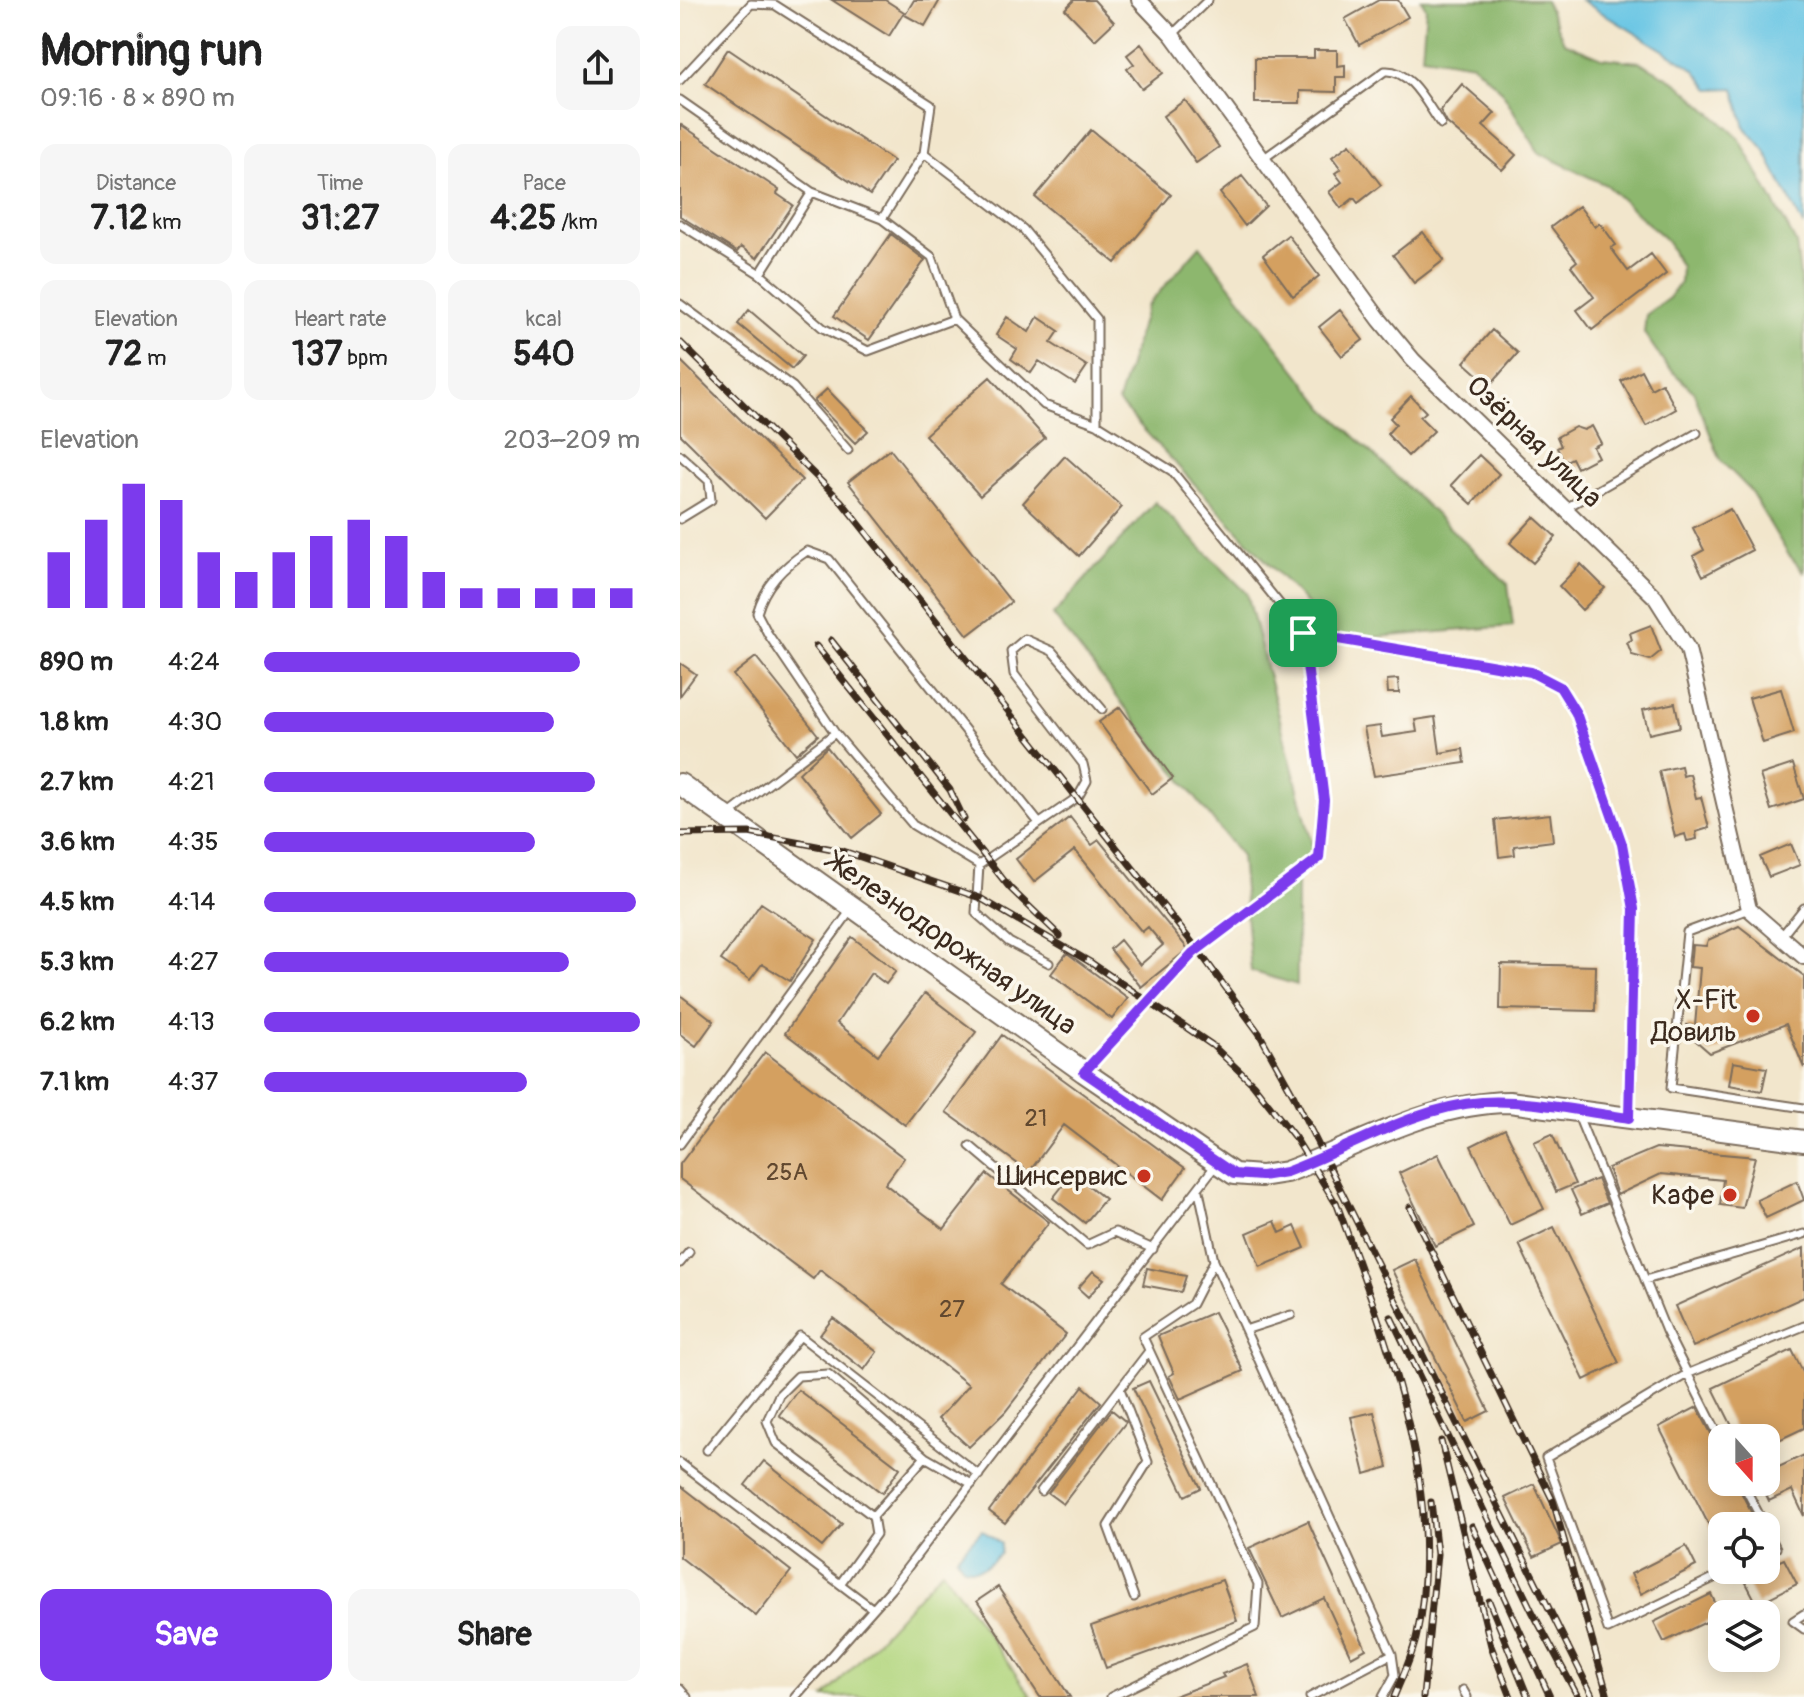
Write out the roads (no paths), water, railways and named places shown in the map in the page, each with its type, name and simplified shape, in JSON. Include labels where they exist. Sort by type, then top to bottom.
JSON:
[{"type":"street","name":"Озёрная улица","points":[[1139,0],[1172,35],[1413,360],[1655,597],[1688,649],[1749,909]]},
{"type":"street","name":"Железнодорожная улица","points":[[680,784],[1084,1072],[1234,1174],[1261,1176],[1286,1172],[1430,1112],[1457,1106],[1509,1102],[1804,1141]]},
{"type":"street","points":[[1749,909],[1804,957]]},
{"type":"lane","points":[[1172,35],[1208,0]]},
{"type":"lane","points":[[680,80],[751,4],[775,5],[931,105],[924,153],[882,219]]},
{"type":"lane","points":[[1262,160],[1385,71],[1395,70],[1405,75],[1441,124]]},
{"type":"lane","points":[[680,100],[812,192],[882,219],[932,257],[954,319],[1044,405],[1097,424],[1172,471],[1303,633],[1324,800],[1319,858],[1193,953],[1084,1072]]},
{"type":"lane","points":[[924,153],[1023,229],[1097,319],[1097,424]]},
{"type":"lane","points":[[760,274],[812,192]]},
{"type":"lane","points":[[680,224],[760,274],[823,328],[868,351],[954,319]]},
{"type":"lane","points":[[680,304],[793,387],[848,450]]},
{"type":"lane","points":[[1566,508],[1697,433]]},
{"type":"lane","points":[[680,455],[709,481],[711,500],[680,519]]},
{"type":"lane","points":[[979,865],[913,825],[835,733],[768,634],[757,613],[763,593],[787,565],[807,551],[829,559],[1039,823]]},
{"type":"lane","points":[[1303,633],[1531,672],[1560,687],[1576,713],[1622,844],[1634,909],[1629,1118]]},
{"type":"lane","points":[[979,865],[1078,797],[1087,781],[1083,764],[1014,674],[1011,651],[1025,639],[1052,651],[1102,709]]},
{"type":"lane","points":[[726,816],[835,733]]},
{"type":"lane","points":[[979,865],[976,913],[1009,942],[1049,963]]},
{"type":"lane","points":[[680,1144],[853,907]]},
{"type":"lane","points":[[1781,937],[1804,908]]},
{"type":"lane","points":[[1749,909],[1687,932],[1671,1088],[1804,1108]]},
{"type":"lane","points":[[1576,1111],[1645,1280],[1713,1424]]},
{"type":"lane","points":[[970,1146],[1087,1245],[1115,1232],[1153,1249]]},
{"type":"lane","points":[[795,1697],[873,1609],[972,1484],[1217,1164]]},
{"type":"lane","points":[[1199,1191],[1214,1261],[1248,1329],[1392,1654],[1395,1675],[1383,1697]]},
{"type":"lane","points":[[1645,1280],[1804,1234]]},
{"type":"lane","points":[[680,1263],[689,1252]]},
{"type":"lane","points":[[1111,1697],[1255,1627],[1258,1584],[1143,1337],[1192,1304],[1214,1261]]},
{"type":"lane","points":[[1248,1329],[1291,1315]]},
{"type":"lane","points":[[1708,1581],[1608,1629],[1546,1458],[1687,1374],[1804,1326]]},
{"type":"lane","points":[[707,1450],[800,1336],[979,1475]]},
{"type":"lane","points":[[1041,1491],[1149,1351]]},
{"type":"lane","points":[[840,1584],[876,1534],[873,1516],[776,1443],[767,1421],[779,1395],[798,1376],[828,1374],[925,1457],[972,1484]]},
{"type":"lane","points":[[1120,1389],[1148,1462],[1108,1526],[1134,1597]]},
{"type":"lane","points":[[873,1516],[925,1457]]},
{"type":"lane","points":[[680,1463],[873,1609]]},
{"type":"lane","points":[[1804,1614],[1793,1621],[1804,1629]]},
{"type":"lane","points":[[1310,1697],[1392,1654]]},
{"type":"lane","points":[[680,1689],[687,1697]]},
{"type":"water","points":[[1581,0],[1804,0],[1804,227],[1764,149],[1745,127],[1734,88],[1710,89],[1694,69]]},
{"type":"water","points":[[982,1530],[1001,1544],[1000,1553],[984,1566],[964,1568],[956,1557]]},
{"type":"railway","points":[[680,342],[841,501],[1198,950],[1259,1033],[1294,1096],[1593,1697]]},
{"type":"railway","points":[[831,640],[950,790],[964,819]]},
{"type":"railway","points":[[816,646],[1010,888],[1060,936]]},
{"type":"railway","points":[[680,834],[749,833],[843,851],[980,898],[1090,962],[1212,1045],[1253,1084],[1296,1139],[1335,1202]]},
{"type":"railway","points":[[1336,1202],[1391,1359],[1406,1414],[1424,1524],[1424,1579],[1417,1634],[1394,1697]]},
{"type":"railway","points":[[1410,1207],[1553,1501],[1608,1697]]},
{"type":"railway","points":[[1391,1317],[1532,1611],[1578,1697]]},
{"type":"railway","points":[[1441,1441],[1491,1646],[1511,1697]]},
{"type":"railway","points":[[1423,1697],[1437,1554],[1431,1502]]},
{"type":"railway","points":[[1472,1526],[1550,1697]]},
{"type":"railway","points":[[1489,1601],[1528,1697]]},
{"type":"place","name":"X-Fit Довиль","points":[[1753,1016]]},
{"type":"place","name":"Шинсервис","points":[[1144,1176]]},
{"type":"place","name":"Кафе","points":[[1730,1195]]}]
